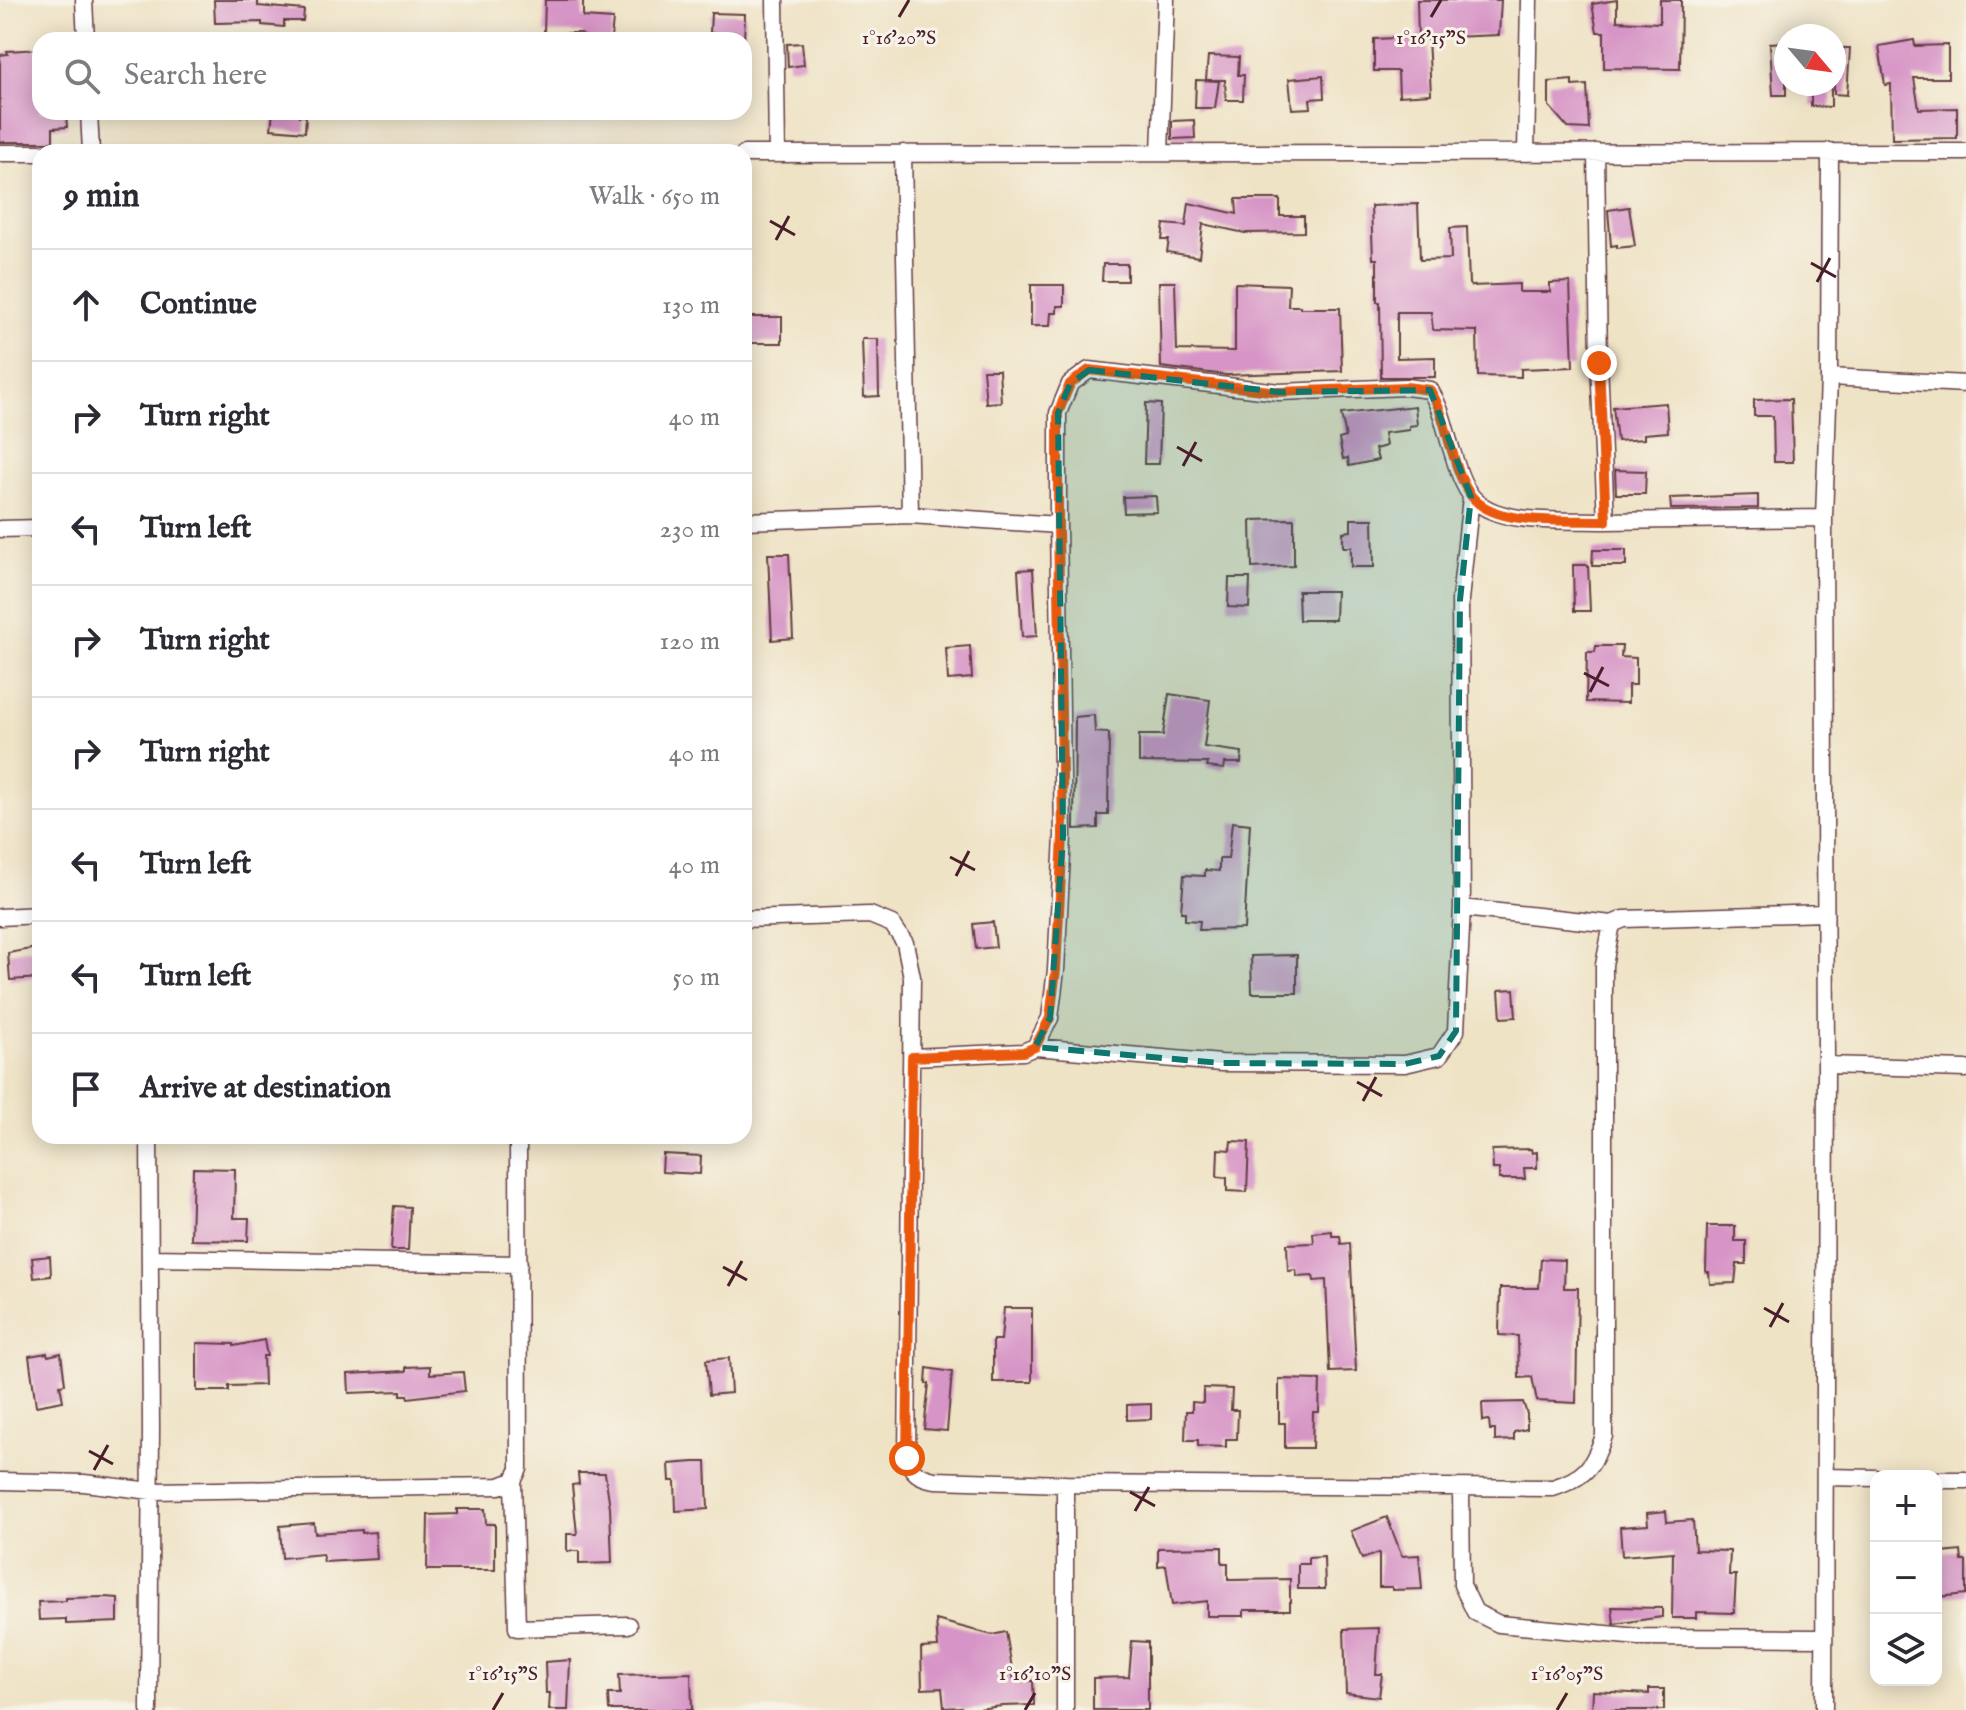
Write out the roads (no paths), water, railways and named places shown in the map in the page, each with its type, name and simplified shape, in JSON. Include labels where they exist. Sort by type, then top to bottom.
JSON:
[{"type":"street","points":[[84,0],[86,32]]},
{"type":"street","points":[[775,0],[777,154]]},
{"type":"street","points":[[1160,152],[1166,0]]},
{"type":"street","points":[[1526,153],[1529,0]]},
{"type":"street","points":[[89,120],[91,144]]},
{"type":"street","points":[[1824,1710],[1824,518],[1829,377],[1830,151]]},
{"type":"street","points":[[1596,152],[1599,363],[1606,521]]},
{"type":"street","points":[[752,154],[1966,152]]},
{"type":"street","points":[[0,153],[32,153]]},
{"type":"street","points":[[903,153],[910,515]]},
{"type":"street","points":[[1035,1047],[1050,1018],[1056,970],[1063,836],[1058,413],[1070,384],[1089,370],[1279,392],[1406,387],[1430,390],[1441,408],[1453,456],[1471,497],[1486,510],[1505,517],[1606,521],[1824,518]]},
{"type":"street","points":[[1829,377],[1966,384]]},
{"type":"street","points":[[912,1057],[1023,1052],[1035,1047],[1221,1063],[1405,1064],[1439,1056],[1456,1031],[1462,908],[1460,600],[1471,497]]},
{"type":"street","points":[[752,521],[910,515],[1058,525]]},
{"type":"street","points":[[0,529],[32,528]]},
{"type":"street","points":[[1462,908],[1612,924],[1624,919],[1825,913]]},
{"type":"street","points":[[0,917],[32,915]]},
{"type":"street","points":[[752,919],[870,915],[892,924],[905,943],[912,977],[907,1458],[911,1471],[935,1480],[1461,1489],[1553,1488],[1577,1480],[1594,1463],[1604,1436],[1604,965],[1612,924]]},
{"type":"street","points":[[1826,1065],[1966,1069]]},
{"type":"street","points":[[149,1144],[149,1710]]},
{"type":"street","points":[[518,1144],[519,1469],[513,1481],[517,1628],[628,1625]]},
{"type":"street","points":[[150,1258],[519,1264]]},
{"type":"street","points":[[1826,1477],[1870,1478]]},
{"type":"street","points":[[1942,1480],[1966,1480]]},
{"type":"street","points":[[0,1481],[84,1483],[151,1491],[499,1486],[513,1481]]},
{"type":"street","points":[[1065,1484],[1065,1710]]},
{"type":"street","points":[[1461,1489],[1462,1585],[1475,1612],[1499,1624],[1639,1637],[1823,1638]]}]
